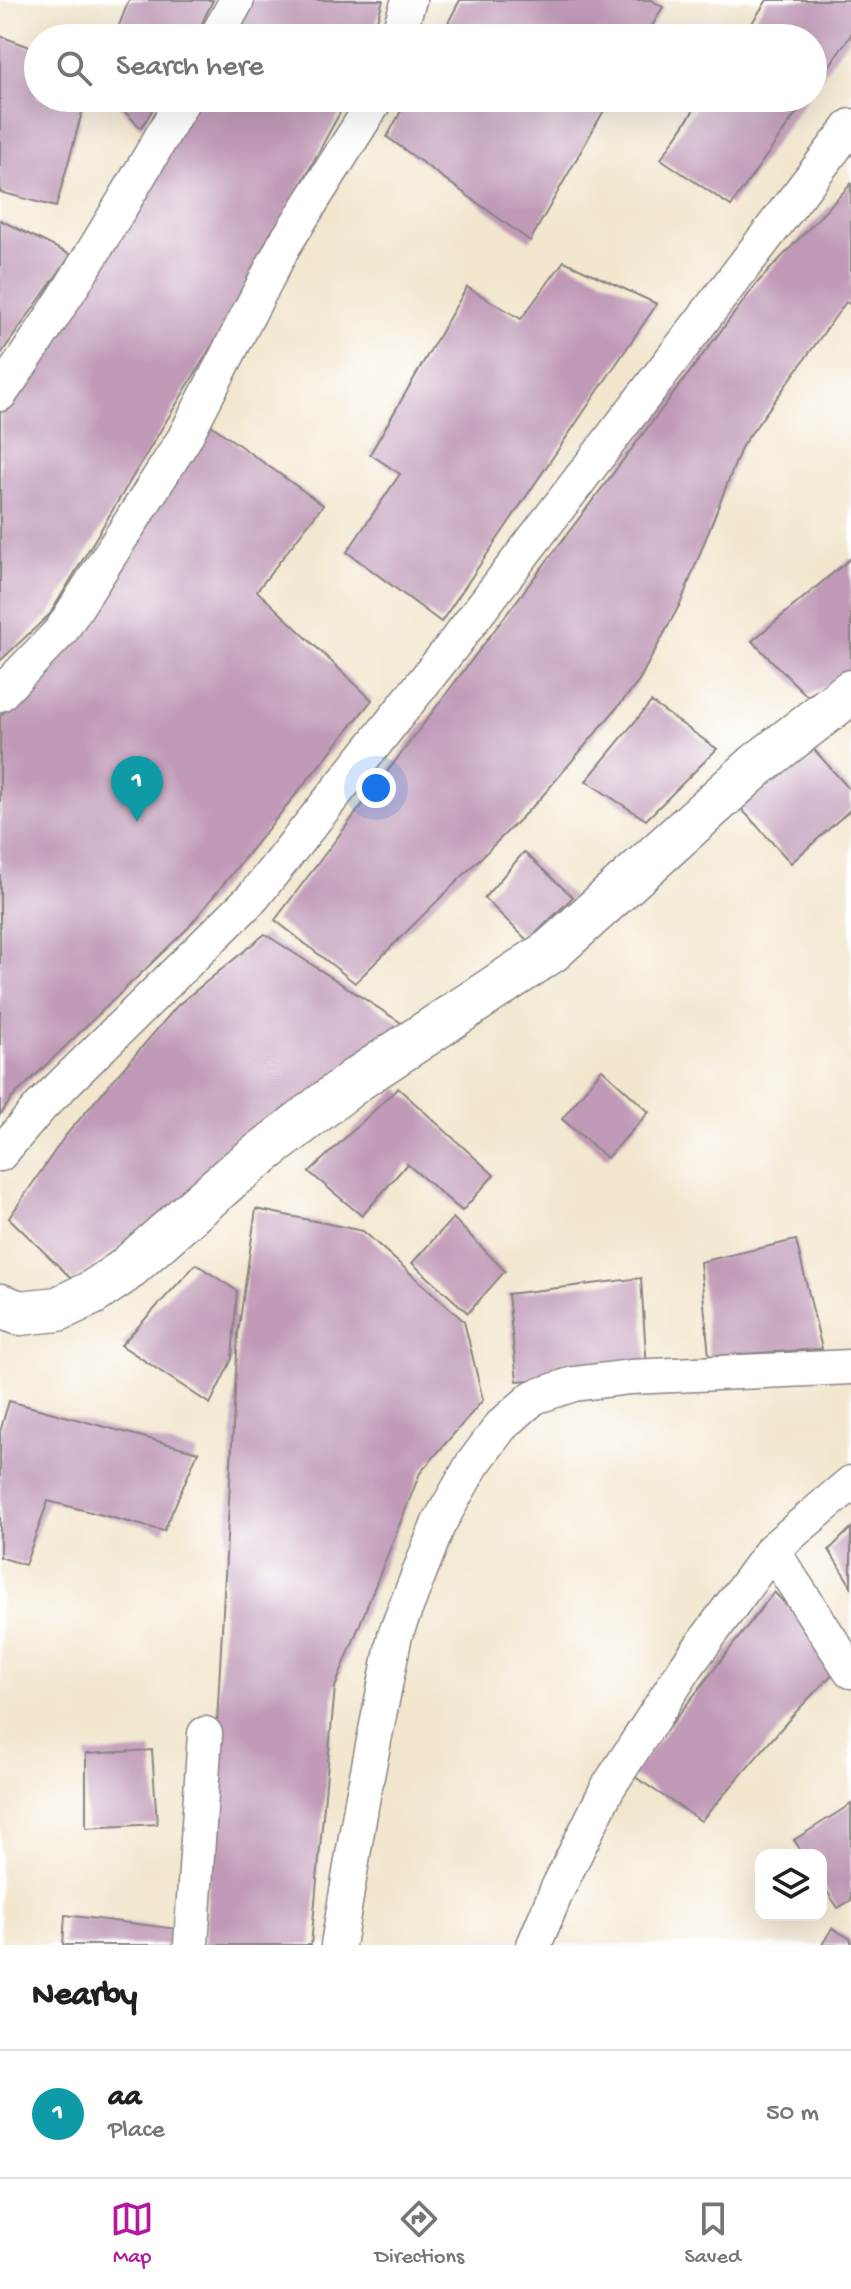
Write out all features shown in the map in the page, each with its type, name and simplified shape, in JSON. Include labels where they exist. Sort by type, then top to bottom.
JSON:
[{"type":"street","points":[[224,24],[237,0]]},
{"type":"street","points":[[401,24],[409,0]]},
{"type":"street","points":[[0,394],[40,337],[126,200],[176,112]]},
{"type":"street","points":[[0,694],[61,631],[184,439],[284,245],[368,112]]},
{"type":"street","points":[[0,1154],[41,1106],[253,897],[446,654],[851,126]]},
{"type":"street","points":[[0,1306],[20,1313],[58,1309],[92,1293],[123,1272],[231,1177],[356,1080],[551,951],[757,765],[851,692]]},
{"type":"street","points":[[338,1945],[362,1801],[395,1635],[438,1525],[472,1465],[501,1426],[534,1397],[574,1384],[630,1377],[851,1367]]},
{"type":"street","points":[[534,1945],[557,1890],[607,1789],[686,1667],[772,1550],[851,1483]]},
{"type":"street","points":[[772,1550],[851,1671]]},
{"type":"street","points":[[191,1945],[205,1734]]},
{"type":"building","points":[[129,0],[213,0],[202,24],[120,24]]},
{"type":"building","points":[[250,0],[383,0],[376,24],[236,24]]},
{"type":"building","points":[[460,0],[651,0],[663,7],[653,24],[447,24]]},
{"type":"building","points":[[767,0],[851,0],[851,35],[827,69],[827,24],[751,24]]},
{"type":"building","points":[[0,36],[24,45],[24,112],[82,112],[56,207],[0,192]]},
{"type":"building","points":[[125,112],[151,112],[141,128]]},
{"type":"building","points":[[187,112],[340,112],[226,322],[50,614],[0,661],[0,411],[24,381]]},
{"type":"building","points":[[400,112],[603,112],[530,241],[387,137]]},
{"type":"building","points":[[693,112],[797,112],[731,206],[661,159]]},
{"type":"building","points":[[851,184],[851,305],[846,302],[742,446],[681,602],[637,684],[539,800],[355,983],[275,920],[758,282]]},
{"type":"building","points":[[0,220],[71,255],[0,355]]},
{"type":"building","points":[[564,261],[657,304],[441,622],[347,552],[400,474],[370,454],[467,287],[521,319]]},
{"type":"building","points":[[208,423],[323,505],[257,591],[372,700],[188,928],[12,1098],[0,1115],[0,716],[46,670]]},
{"type":"building","points":[[851,558],[851,673],[807,696],[752,641]]},
{"type":"building","points":[[651,702],[717,749],[646,820],[586,781]]},
{"type":"building","points":[[810,745],[851,791],[851,809],[791,863],[737,804]]},
{"type":"building","points":[[524,852],[573,897],[528,941],[484,898]]},
{"type":"building","points":[[265,934],[409,1028],[74,1281],[9,1218],[65,1136],[178,1005]]},
{"type":"building","points":[[602,1069],[649,1112],[607,1158],[562,1119]]},
{"type":"building","points":[[398,1088],[494,1175],[462,1211],[407,1164],[362,1216],[309,1172]]},
{"type":"building","points":[[256,1209],[363,1231],[464,1321],[483,1400],[420,1473],[335,1687],[311,1945],[205,1945],[238,1334]]},
{"type":"building","points":[[453,1218],[505,1271],[468,1313],[412,1263]]},
{"type":"building","points":[[796,1240],[822,1349],[709,1356],[700,1262]]},
{"type":"building","points":[[196,1264],[237,1291],[232,1359],[210,1404],[121,1345]]},
{"type":"building","points":[[641,1278],[647,1370],[517,1381],[508,1294]]},
{"type":"building","points":[[9,1401],[198,1452],[164,1531],[48,1501],[25,1565],[0,1557],[0,1432]]},
{"type":"building","points":[[851,1528],[851,1586],[829,1550]]},
{"type":"building","points":[[774,1592],[842,1664],[701,1821],[632,1775]]},
{"type":"building","points":[[152,1750],[157,1824],[86,1828],[86,1754]]},
{"type":"building","points":[[851,1804],[851,1900],[838,1908],[827,1891],[827,1849],[800,1849],[794,1840]]},
{"type":"building","points":[[65,1915],[178,1929],[176,1945],[63,1945]]},
{"type":"building","points":[[832,1928],[851,1939],[851,1945],[822,1945]]},
{"type":"place","name":"aa","points":[[137,822]]}]
